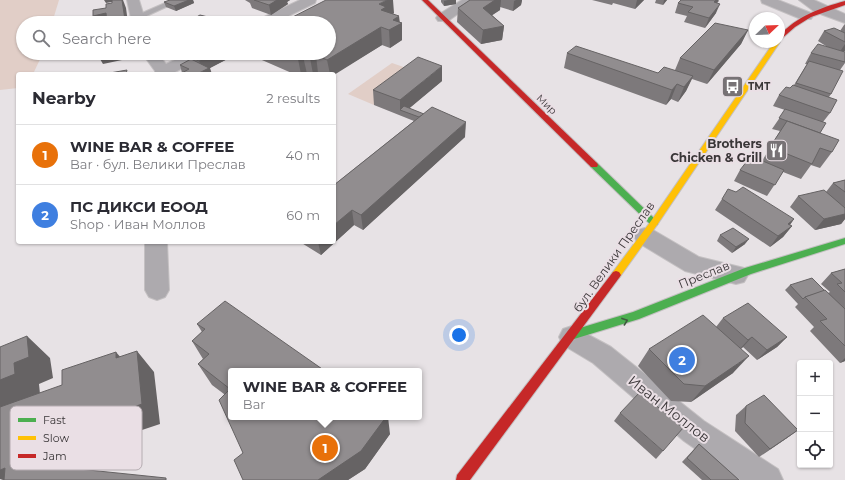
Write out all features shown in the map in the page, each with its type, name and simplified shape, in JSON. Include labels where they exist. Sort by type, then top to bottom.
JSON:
[{"type":"main road","name":"Мир","points":[[425,0],[650,229]]},
{"type":"main road","points":[[785,34],[806,16],[820,9],[845,3]]},
{"type":"main road","name":"бул. Велики Преслав","points":[[462,480],[573,336],[650,229],[773,48]]},
{"type":"main road","name":"Преслав","points":[[573,336],[603,329],[736,275],[845,241]]},
{"type":"street","points":[[133,0],[137,16]]},
{"type":"street","points":[[277,16],[310,0]]},
{"type":"street","points":[[443,18],[471,0]]},
{"type":"street","points":[[770,0],[806,16]]},
{"type":"street","points":[[805,0],[820,9],[845,19]]},
{"type":"street","points":[[154,60],[163,72],[188,60]]},
{"type":"street","points":[[650,229],[693,265],[736,275]]},
{"type":"street","points":[[156,244],[157,290]]},
{"type":"street","name":"Иван Моллов","points":[[573,336],[602,355],[694,431],[767,480]]},
{"type":"lane","points":[[146,16],[178,0]]},
{"type":"shaded area","points":[[0,0],[59,0],[54,16],[16,16],[16,60],[40,60],[34,72],[16,72],[16,88],[0,90]]},
{"type":"shaded area","points":[[392,63],[418,72],[374,105],[348,94]]},
{"type":"building","points":[[112,0],[122,0],[124,16],[106,16],[106,13],[93,16],[93,10],[106,8],[106,4],[112,3]]},
{"type":"building","points":[[170,0],[189,0],[174,6],[164,2]]},
{"type":"building","points":[[254,0],[277,0],[269,5]]},
{"type":"building","points":[[326,0],[387,0],[379,4],[386,7],[381,10],[399,16],[393,20],[402,23],[389,30],[381,27],[336,54],[336,16],[295,16]]},
{"type":"building","points":[[470,0],[495,0],[483,8],[504,26],[483,30],[458,8]]},
{"type":"building","points":[[681,0],[716,0],[714,2],[720,4],[709,18],[688,12],[693,7],[678,3]]},
{"type":"building","points":[[715,23],[748,30],[714,70],[680,58]]},
{"type":"building","points":[[834,28],[845,33],[845,42],[824,31]]},
{"type":"building","points":[[818,44],[845,52],[845,62],[811,53]]},
{"type":"building","points":[[576,46],[658,73],[664,67],[693,76],[684,87],[677,84],[672,90],[567,53]]},
{"type":"building","points":[[418,57],[442,66],[400,100],[373,90]]},
{"type":"building","points":[[189,60],[193,60],[209,68],[201,72],[184,72],[189,69],[180,65]]},
{"type":"building","points":[[809,61],[843,71],[831,94],[796,83]]},
{"type":"building","points":[[127,70],[126,72],[116,72]]},
{"type":"building","points":[[793,85],[837,100],[830,113],[779,95],[786,87],[790,88]]},
{"type":"building","points":[[404,106],[424,114],[419,117],[400,110]]},
{"type":"building","points":[[432,107],[466,122],[361,215],[352,210],[336,223],[336,183]]},
{"type":"building","points":[[785,109],[826,123],[820,133],[779,118]]},
{"type":"building","points":[[787,121],[839,140],[832,152],[820,148],[812,164],[770,147]]},
{"type":"building","points":[[751,156],[784,170],[775,185],[740,170]]},
{"type":"building","points":[[845,180],[845,192],[833,183]]},
{"type":"building","points":[[743,187],[794,219],[788,224],[792,226],[778,236],[722,199],[728,189],[736,192]]},
{"type":"building","points":[[824,190],[845,208],[845,214],[824,219],[798,196]]},
{"type":"building","points":[[733,228],[749,239],[736,247],[720,235]]},
{"type":"building","points":[[845,269],[845,292],[837,284],[842,283],[831,273]]},
{"type":"building","points":[[812,278],[825,291],[803,299],[790,285]]},
{"type":"building","points":[[825,290],[845,309],[845,346],[820,321],[827,319],[805,297]]},
{"type":"building","points":[[225,301],[321,368],[228,368],[228,387],[198,364],[209,354],[192,341],[205,329],[197,324]]},
{"type":"building","points":[[748,303],[787,337],[767,350],[752,337],[748,340],[723,318]]},
{"type":"building","points":[[703,315],[749,356],[705,386],[684,384],[649,349]]},
{"type":"building","points":[[27,336],[29,357],[14,363],[15,374],[0,380],[0,347]]},
{"type":"building","points":[[137,351],[142,404],[136,406],[10,406],[10,470],[88,470],[166,478],[166,480],[4,480],[5,468],[0,470],[0,407],[62,385],[62,370],[116,352],[116,358]]},
{"type":"building","points":[[228,391],[228,420],[219,400]]},
{"type":"building","points":[[640,392],[683,428],[663,451],[620,413]]},
{"type":"building","points":[[764,395],[797,431],[770,449],[745,423],[746,406]]},
{"type":"building","points":[[228,420],[384,420],[361,451],[318,480],[243,480],[234,460],[243,453]]},
{"type":"building","points":[[699,444],[739,480],[711,480],[687,458]]},
{"type":"traffic: fast","points":[[594,165],[654,223]]},
{"type":"traffic: fast","points":[[574,334],[635,316],[748,271],[845,241]]},
{"type":"traffic: slow","points":[[616,275],[654,223],[773,48]]},
{"type":"traffic: jam","points":[[425,0],[594,165]]},
{"type":"traffic: jam","points":[[785,33],[793,25],[809,15],[817,11],[845,3]]},
{"type":"traffic: jam","points":[[462,480],[616,275]]},
{"type":"place","name":"ТМТ","points":[[732,86]]},
{"type":"place","name":"Brothers Chicken & Grill","points":[[777,151]]},
{"type":"place","name":"ПС ДИКСИ ЕООД","points":[[682,360]]},
{"type":"place","name":"WINE BAR & COFFEE","points":[[325,448]]}]
